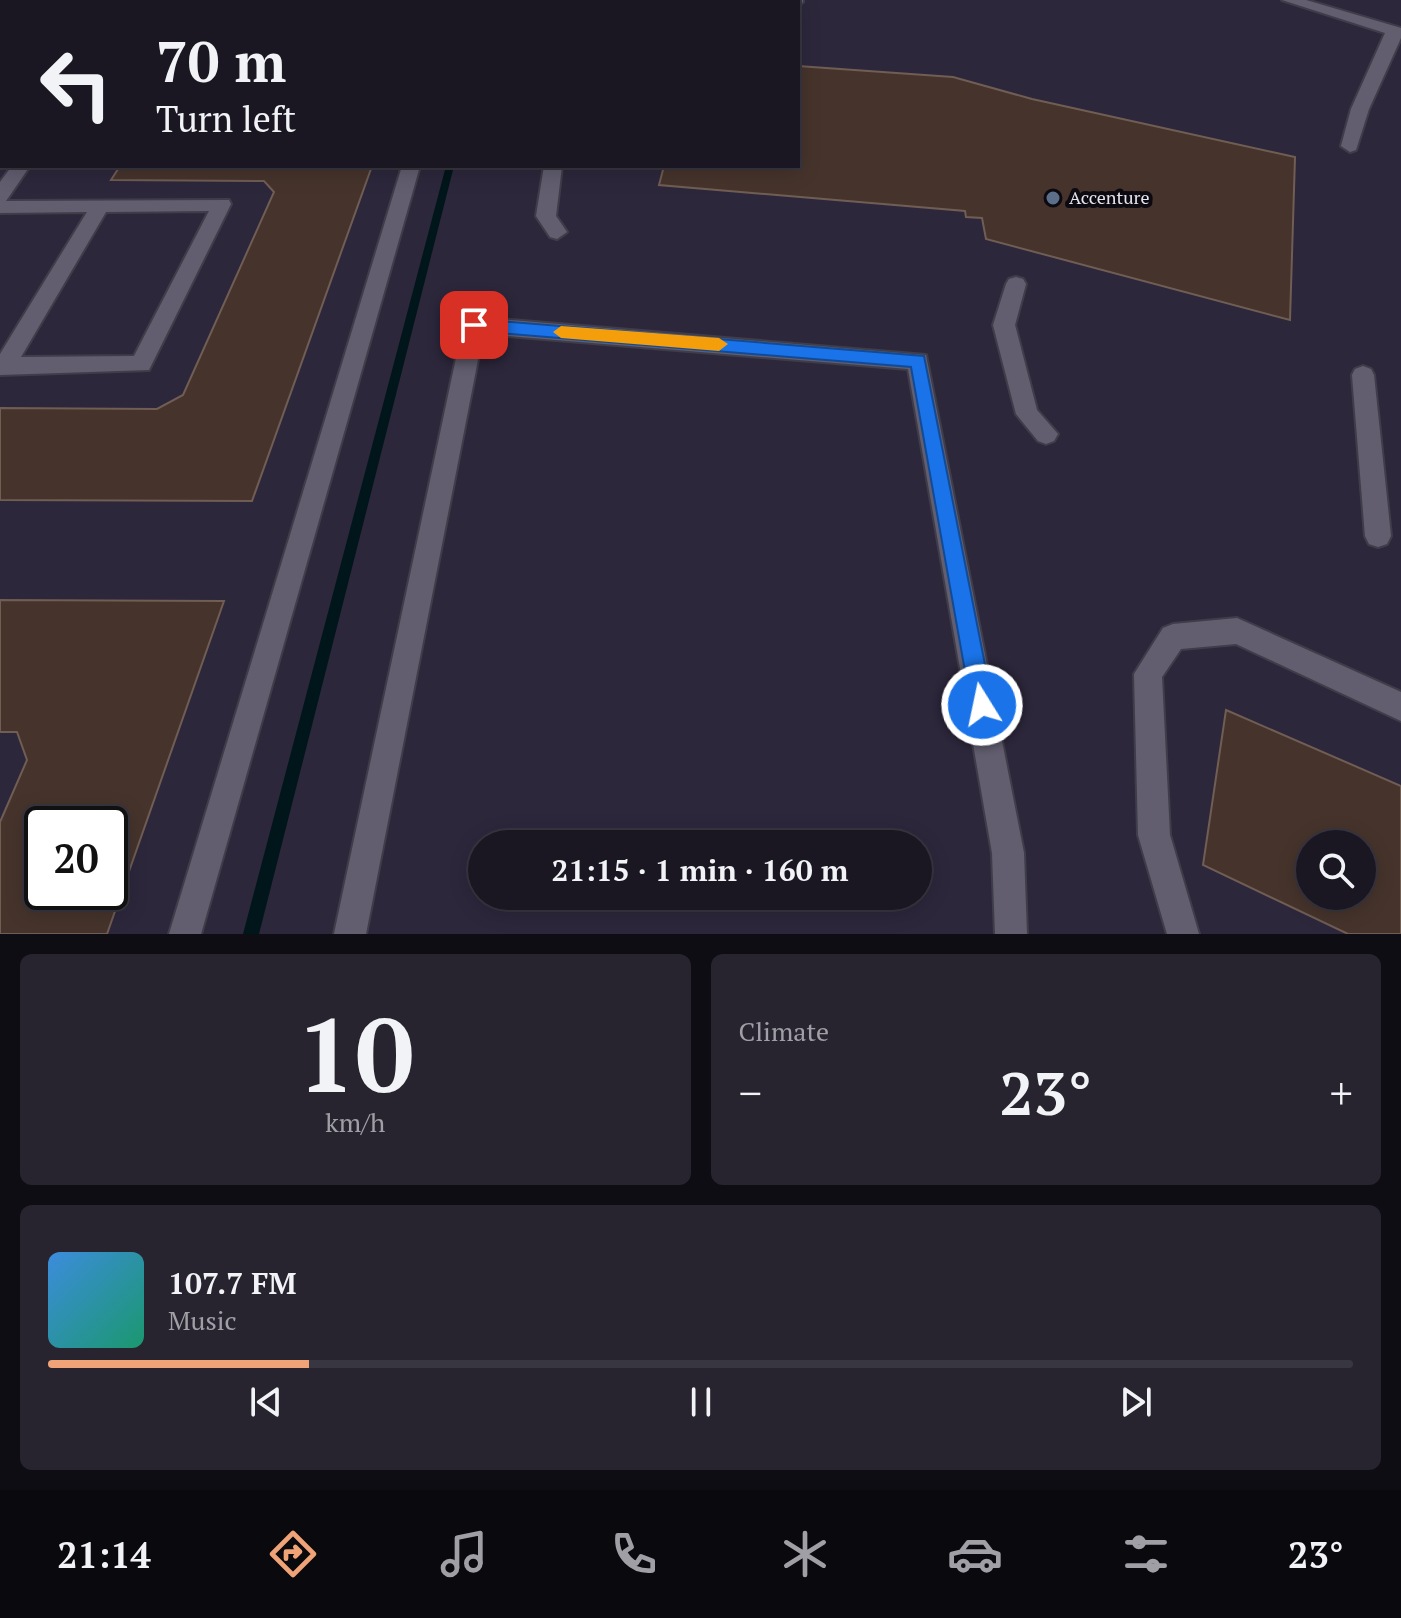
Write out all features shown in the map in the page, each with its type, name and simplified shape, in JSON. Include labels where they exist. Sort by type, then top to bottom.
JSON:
[{"type":"street","points":[[1290,0],[1398,32],[1360,109],[1350,146]]},
{"type":"street","points":[[0,196],[20,168]]},
{"type":"street","points":[[185,934],[410,168]]},
{"type":"street","points":[[553,168],[546,216],[557,232]]},
{"type":"street","points":[[0,207],[222,204],[141,364],[2,366]]},
{"type":"street","points":[[2,366],[100,206]]},
{"type":"street","points":[[1016,284],[1004,325],[1027,414],[1046,434]]},
{"type":"street","points":[[350,934],[474,325],[918,361],[1008,853],[1011,934]]},
{"type":"street","points":[[1363,375],[1378,536]]},
{"type":"street","points":[[1183,934],[1154,835],[1148,674],[1173,637],[1237,631],[1401,707]]},
{"type":"shaded area","points":[[800,0],[1401,0],[1401,934],[0,934],[0,168],[800,168]]},
{"type":"building","name":"Accenture","points":[[800,66],[953,77],[1032,99],[1295,157],[1290,320],[986,239],[982,218],[966,217],[965,211],[659,185],[663,168],[800,168]]},
{"type":"building","points":[[119,168],[371,168],[252,501],[0,500],[0,408],[157,409],[183,395],[274,192],[264,181],[111,180]]},
{"type":"building","points":[[0,600],[224,601],[128,874],[128,806],[24,806],[24,910],[115,910],[107,934],[0,934],[0,822],[27,760],[17,732],[0,732]]},
{"type":"building","points":[[1226,710],[1401,786],[1401,934],[1348,934],[1298,910],[1376,910],[1376,830],[1296,830],[1296,909],[1203,865]]},
{"type":"waterway","points":[[251,934],[449,168]]},
{"type":"slow traffic","points":[[561,332],[719,344]]},
{"type":"place","name":"Accenture","points":[[1053,198]]},
{"type":"route","points":[[474,325],[918,361],[982,705]]}]
